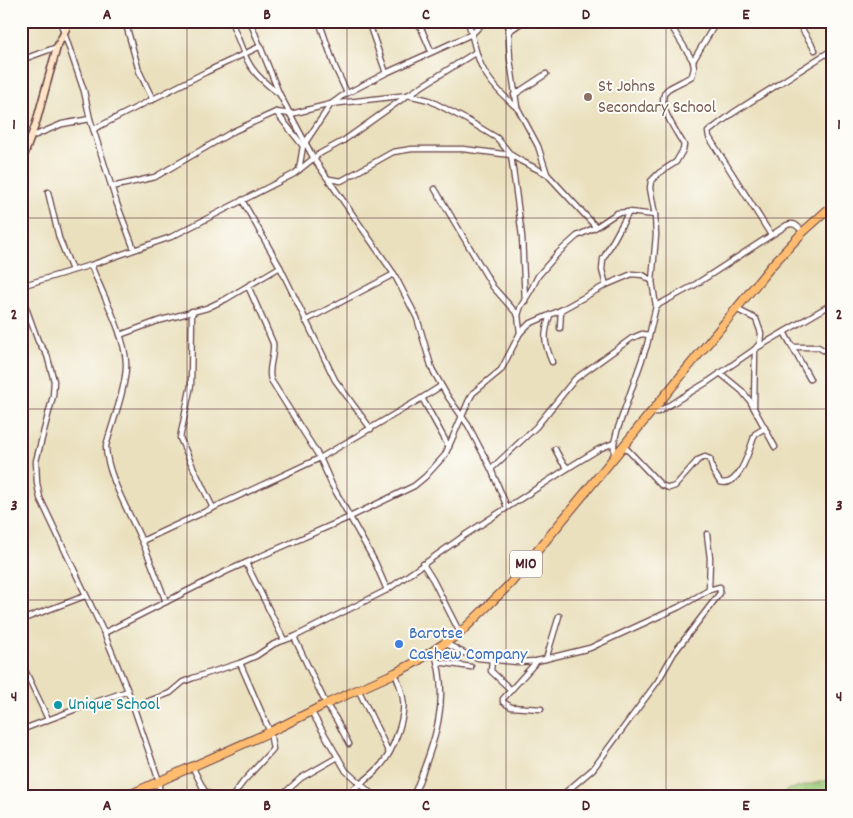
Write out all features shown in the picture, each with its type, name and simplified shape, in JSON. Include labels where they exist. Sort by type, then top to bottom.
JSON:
[{"type":"main road","points":[[21,164],[31,137],[57,47],[70,21]]},
{"type":"main road","name":"M10","points":[[124,797],[270,732],[416,662],[460,633],[510,584],[774,264],[803,232],[832,206]]},
{"type":"street","points":[[60,21],[84,91],[90,119],[112,187],[134,249]]},
{"type":"street","points":[[125,21],[139,71],[153,100]]},
{"type":"street","points":[[231,21],[251,70],[279,93]]},
{"type":"street","points":[[250,21],[262,46],[279,93],[291,114],[304,144]]},
{"type":"street","points":[[319,21],[335,67],[347,94]]},
{"type":"street","points":[[368,21],[386,73]]},
{"type":"street","points":[[418,21],[431,51]]},
{"type":"street","points":[[468,21],[480,63],[494,84],[517,107]]},
{"type":"street","points":[[299,170],[304,144],[331,104],[386,73],[472,34],[485,21]]},
{"type":"street","points":[[508,21],[514,95],[517,107],[538,146],[547,174]]},
{"type":"street","points":[[508,32],[524,21]]},
{"type":"street","points":[[614,459],[614,443],[649,335],[656,306],[652,281],[656,235],[655,215],[650,188],[651,181],[659,173],[676,162],[684,145],[663,107],[662,100],[667,90],[692,76],[694,68],[693,61],[668,21]]},
{"type":"street","points":[[693,61],[717,21]]},
{"type":"street","points":[[797,21],[815,50]]},
{"type":"street","points":[[94,129],[262,46]]},
{"type":"street","points":[[21,60],[57,47]]},
{"type":"street","points":[[771,235],[709,137],[708,132],[733,113],[832,50]]},
{"type":"street","points":[[21,286],[91,265],[171,237],[294,174],[319,154],[343,141],[408,95],[476,52]]},
{"type":"street","points":[[514,95],[546,74]]},
{"type":"street","points":[[112,187],[155,176],[234,131],[276,112],[291,114],[331,104],[408,95],[429,100],[497,138],[511,155],[521,162],[547,174],[596,227]]},
{"type":"street","points":[[276,112],[304,144],[394,274],[417,318],[429,362],[441,386],[468,425],[507,507]]},
{"type":"street","points":[[31,137],[62,124],[90,119]]},
{"type":"street","points":[[329,180],[341,181],[393,152],[402,150],[463,149],[511,155]]},
{"type":"street","points":[[511,155],[522,236],[525,301]]},
{"type":"street","points":[[435,189],[494,287],[518,315]]},
{"type":"street","points":[[48,192],[59,238],[72,270]]},
{"type":"street","points":[[242,200],[280,267],[335,380],[371,429]]},
{"type":"street","points":[[520,333],[518,315],[521,306],[542,270],[577,236],[596,227],[617,213],[629,212],[655,215]]},
{"type":"street","points":[[606,285],[602,270],[603,259],[629,212]]},
{"type":"street","points":[[656,306],[693,286],[792,223],[796,224],[803,232]]},
{"type":"street","points":[[91,265],[120,335],[126,363],[125,379],[106,446],[106,455],[112,474],[142,541],[166,602]]},
{"type":"street","points":[[120,335],[192,311],[207,308],[280,267]]},
{"type":"street","points":[[305,320],[394,274]]},
{"type":"street","points":[[104,633],[246,563],[350,517],[414,486],[435,467],[449,447],[461,416],[473,393],[501,370],[520,333],[529,324],[632,274],[643,275],[652,281]]},
{"type":"street","points":[[248,286],[273,344],[274,352],[270,368],[271,380],[320,458],[332,485],[376,562],[387,590]]},
{"type":"street","points":[[21,294],[38,340],[47,355],[54,381],[53,396],[36,461],[40,498],[104,633],[128,692],[159,781],[159,797]]},
{"type":"street","points":[[652,412],[658,412],[710,381],[755,349],[832,304]]},
{"type":"street","points":[[560,310],[560,328]]},
{"type":"street","points":[[736,310],[752,316],[759,324],[761,330],[761,339],[755,349],[754,407]]},
{"type":"street","points":[[192,311],[192,384],[180,438],[213,508]]},
{"type":"street","points":[[550,315],[545,329],[544,340],[552,362]]},
{"type":"street","points":[[784,332],[810,379]]},
{"type":"street","points":[[490,469],[536,427],[575,379],[632,338],[642,334],[649,335]]},
{"type":"street","points":[[793,347],[818,347],[824,350]]},
{"type":"street","points":[[720,373],[742,391],[754,407],[775,447]]},
{"type":"street","points":[[142,541],[320,458],[441,386]]},
{"type":"street","points":[[422,398],[449,447]]},
{"type":"street","points":[[624,446],[666,488],[676,486],[698,460],[706,457],[710,459],[720,482],[728,483],[732,481],[742,468],[756,434],[765,428]]},
{"type":"street","points":[[133,707],[170,693],[183,682],[240,664],[274,644],[294,637],[387,590],[507,507],[599,449],[614,443]]},
{"type":"street","points":[[555,449],[562,462],[568,468]]},
{"type":"street","points":[[708,534],[710,564],[708,590]]},
{"type":"street","points":[[246,563],[284,640]]},
{"type":"street","points":[[424,564],[460,633]]},
{"type":"street","points":[[445,643],[464,653],[492,660],[536,661],[546,659],[590,648],[679,607],[708,590],[720,587],[720,594],[674,653],[658,681],[593,769],[560,797]]},
{"type":"street","points":[[21,620],[85,596]]},
{"type":"street","points":[[546,659],[559,616]]},
{"type":"street","points":[[294,637],[326,704],[349,744]]},
{"type":"street","points":[[413,797],[436,736],[442,704],[438,662],[434,651]]},
{"type":"street","points":[[492,660],[491,671],[511,690]]},
{"type":"street","points":[[536,661],[503,698],[504,704],[511,708],[541,709]]},
{"type":"street","points":[[21,662],[48,719]]},
{"type":"street","points":[[438,662],[471,667]]},
{"type":"street","points":[[232,797],[243,782],[273,750],[270,732],[240,664]]},
{"type":"street","points":[[343,797],[378,769],[389,753],[403,710],[403,698],[395,672]]},
{"type":"street","points":[[358,689],[389,753]]},
{"type":"street","points":[[21,730],[128,692]]},
{"type":"street","points":[[311,711],[346,771],[376,797]]},
{"type":"street","points":[[280,797],[300,778],[338,757]]},
{"type":"street","points":[[192,766],[204,790],[213,797]]},
{"type":"green space","points":[[832,779],[832,797],[783,797],[787,790]]},
{"type":"place","name":"St Johns Secondary School","points":[[588,97]]},
{"type":"place","name":"Barotse Cashew Company","points":[[399,644]]},
{"type":"place","name":"Unique School","points":[[58,705]]}]
